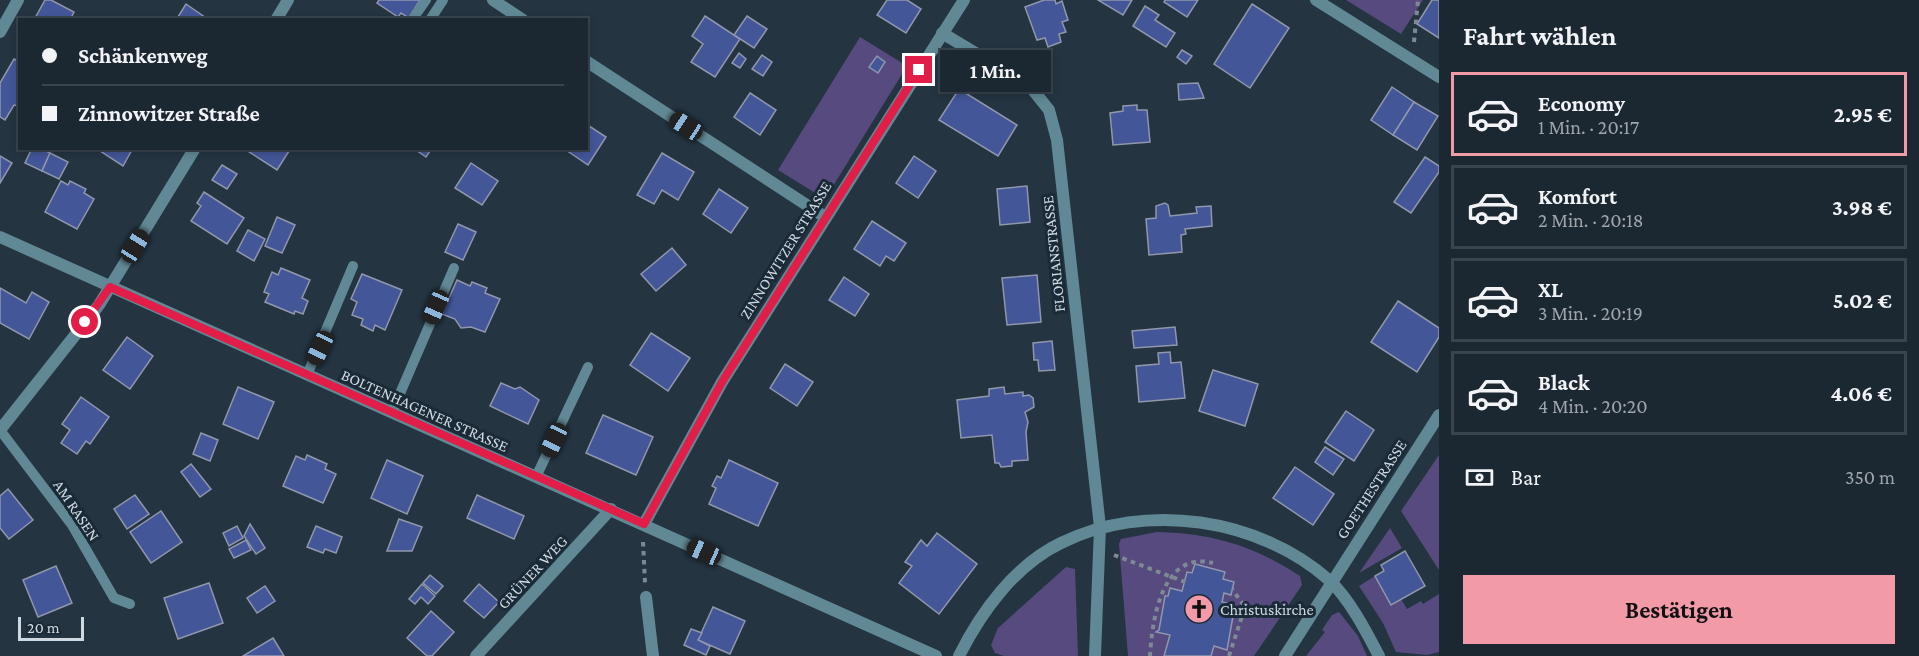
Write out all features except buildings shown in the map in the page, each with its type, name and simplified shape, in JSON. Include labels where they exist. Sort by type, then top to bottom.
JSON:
[{"type":"street","points":[[0,32],[18,0]]},
{"type":"street","points":[[277,18],[288,0]]},
{"type":"street","points":[[493,0],[519,18]]},
{"type":"street","name":"ZINNOWITZER STRASSE","points":[[644,524],[658,502],[700,419],[825,217],[964,0]]},
{"type":"street","points":[[1316,0],[1439,77]]},
{"type":"street","name":"FLORIANSTRASSE","points":[[942,33],[1029,85],[1049,110],[1057,140],[1100,527],[1095,656]]},
{"type":"street","points":[[588,62],[825,217]]},
{"type":"street","points":[[0,430],[110,287],[194,150]]},
{"type":"street","name":"BOLTENHAGENER STRASSE","points":[[0,237],[936,656]]},
{"type":"street","name":"GOETHESTRASSE","points":[[1285,656],[1439,415]]},
{"type":"street","name":"GRÜNER WEG","points":[[476,656],[611,509]]},
{"type":"street","points":[[959,656],[978,620],[1030,564],[1059,543],[1100,527],[1163,519],[1226,527],[1288,551],[1331,581],[1361,624],[1379,656]]},
{"type":"street","points":[[646,597],[653,656]]},
{"type":"lane","points":[[413,18],[426,0]]},
{"type":"lane","points":[[431,18],[443,0]]},
{"type":"lane","points":[[307,375],[353,267]]},
{"type":"lane","points":[[392,412],[454,268]]},
{"type":"lane","points":[[536,477],[588,367]]},
{"type":"lane","name":"AM RASEN","points":[[0,430],[72,525],[114,598],[130,604]]},
{"type":"path","points":[[1413,61],[1418,0]]},
{"type":"path","points":[[644,524],[646,597]]},
{"type":"path","points":[[1099,549],[1169,578],[1185,582]]},
{"type":"path","points":[[1150,656],[1155,613],[1169,578],[1180,568],[1194,561],[1214,563]]},
{"type":"path","points":[[1230,656],[1245,608],[1232,589]]},
{"type":"shaded area","points":[[1346,0],[1423,0],[1401,34]]},
{"type":"shaded area","points":[[860,37],[907,66],[825,199],[778,170]]},
{"type":"shaded area","points":[[1439,455],[1439,570],[1401,511]]},
{"type":"shaded area","points":[[1390,528],[1402,548],[1359,573]]},
{"type":"shaded area","points":[[1157,532],[1196,535],[1232,543],[1266,557],[1300,576],[1302,585],[1254,656],[1128,656],[1119,544],[1121,539]]},
{"type":"shaded area","points":[[1066,567],[1075,569],[1078,656],[1004,656],[995,653],[991,645],[998,628]]},
{"type":"shaded area","points":[[1375,576],[1391,605],[1401,599],[1407,609],[1421,601],[1423,604],[1439,594],[1439,652],[1427,655],[1396,652],[1383,623],[1359,586]]},
{"type":"shaded area","points":[[1339,612],[1358,636],[1367,656],[1306,656],[1325,632],[1322,630],[1332,615]]},
{"type":"place","name":"Christuskirche","points":[[1199,609]]},
{"type":"route","points":[[85,322],[110,287],[644,524],[722,382],[919,70]]}]
